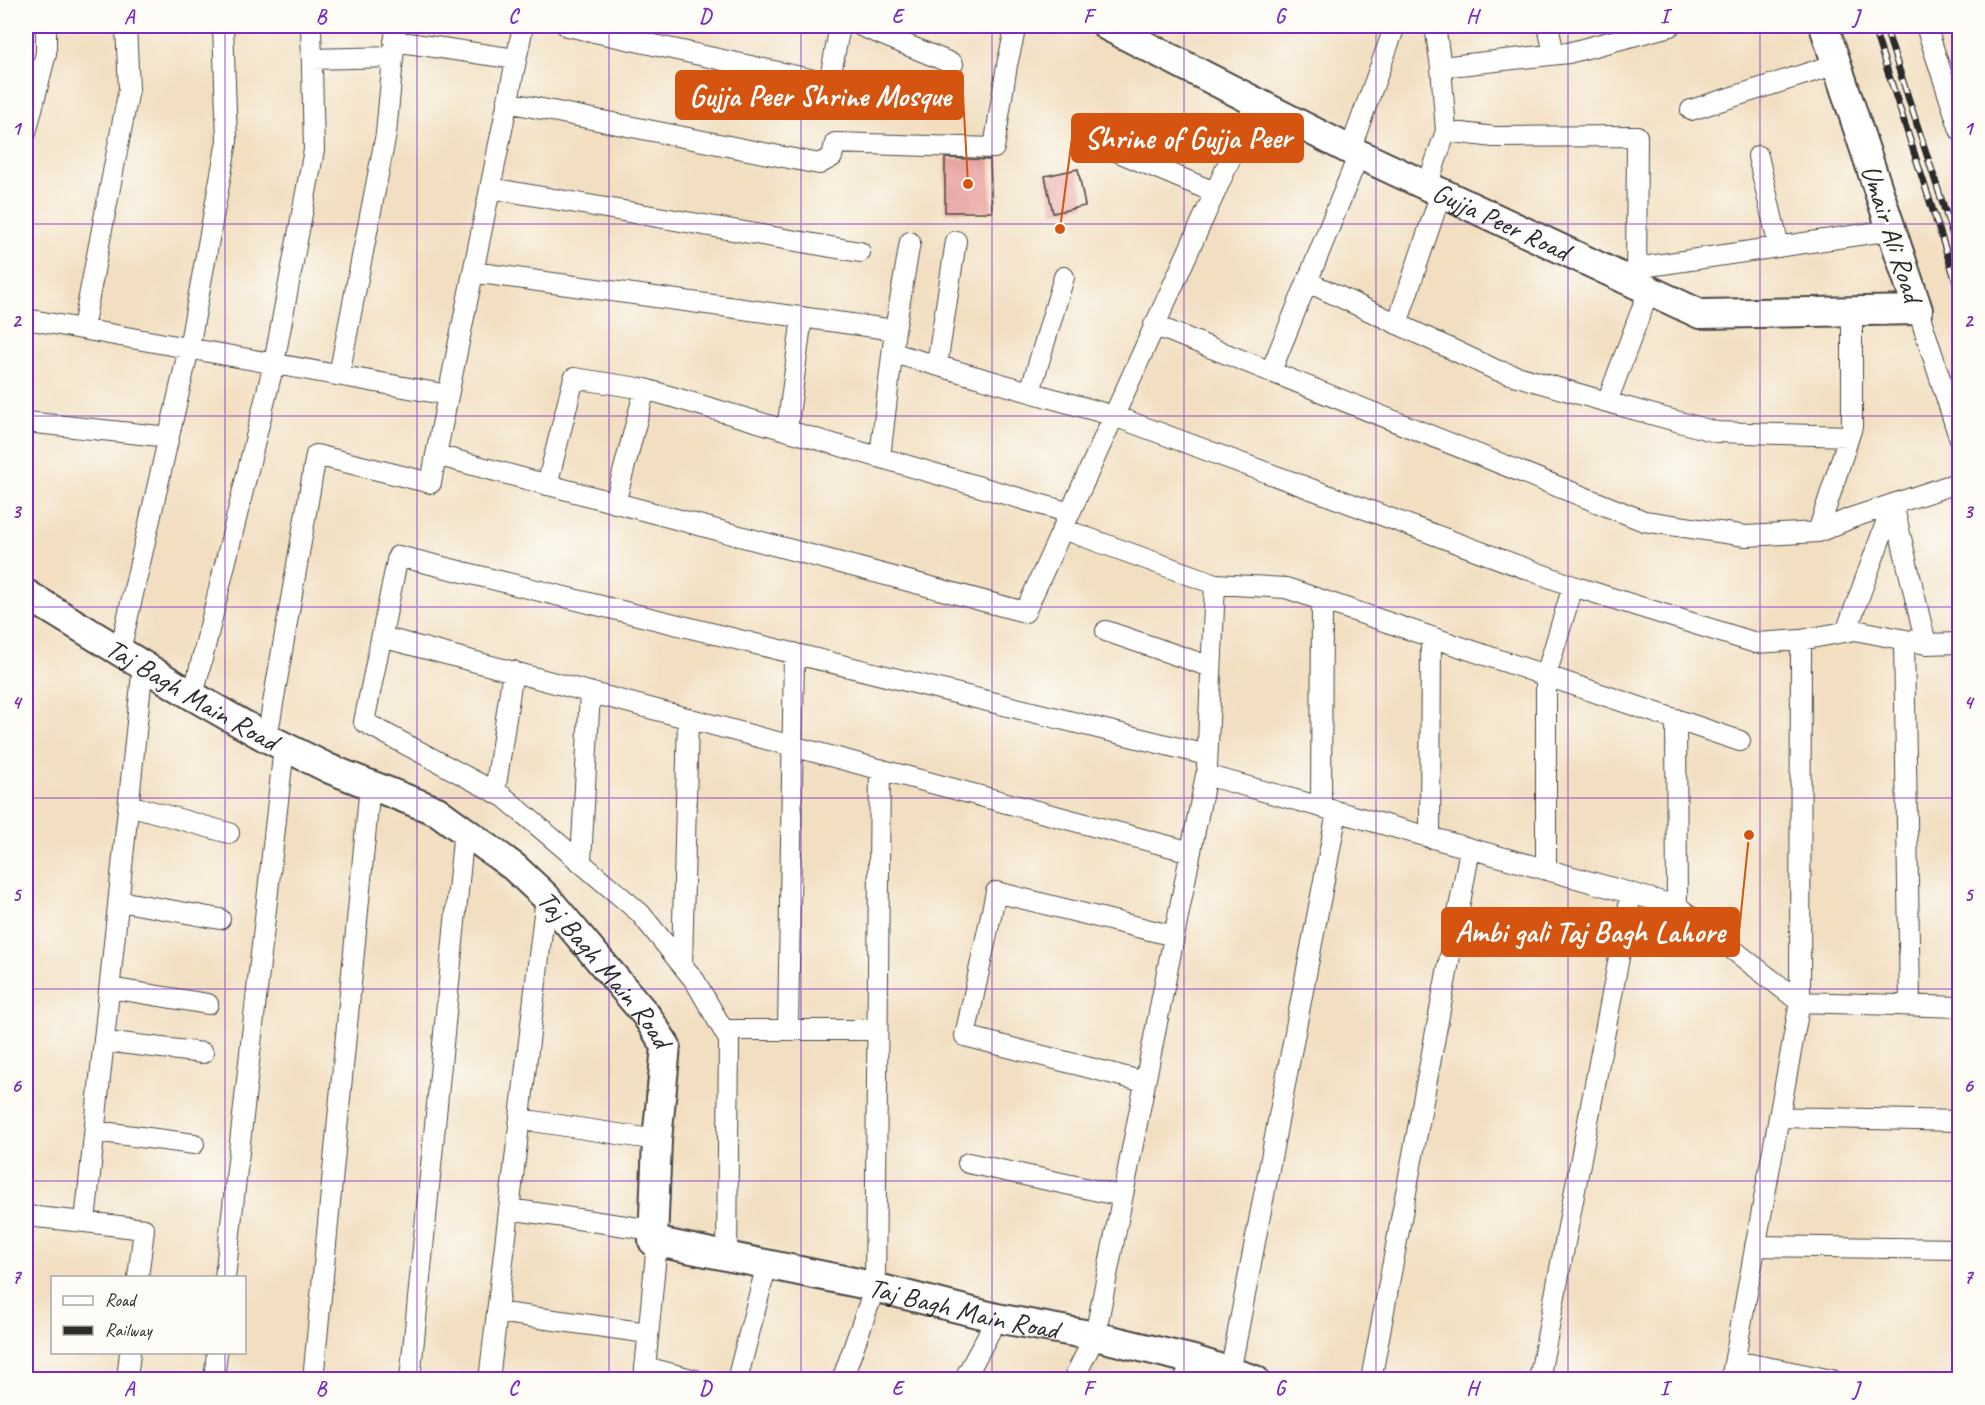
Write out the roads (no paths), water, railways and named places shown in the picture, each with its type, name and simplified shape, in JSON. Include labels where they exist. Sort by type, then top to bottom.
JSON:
[{"type":"street","points":[[26,133],[46,52],[46,26]]},
{"type":"street","points":[[83,328],[129,89],[126,26]]},
{"type":"street","points":[[86,1222],[129,806],[131,658],[169,437],[189,348],[227,141],[223,26]]},
{"type":"street","points":[[193,696],[274,363],[314,150],[311,26]]},
{"type":"street","points":[[225,1276],[276,742],[316,455],[431,483],[523,26]]},
{"type":"street","points":[[567,26],[892,97]]},
{"type":"street","points":[[829,83],[840,26]]},
{"type":"street","points":[[861,26],[953,64]]},
{"type":"street","points":[[507,102],[819,164],[831,157],[835,143],[994,148],[1007,65],[1016,26]]},
{"type":"street","name":"Gujja Peer Road","points":[[1107,26],[1354,152],[1640,281],[1700,314],[1918,310]]},
{"type":"street","points":[[1271,371],[1308,282],[1354,152],[1394,26]]},
{"type":"street","points":[[1397,324],[1434,189],[1446,131],[1435,26]]},
{"type":"street","points":[[1548,26],[1554,54]]},
{"type":"street","points":[[1441,67],[1568,53],[1666,26]]},
{"type":"street","name":"Umair Ali Road","points":[[1824,26],[1959,440]]},
{"type":"street","points":[[1926,26],[1959,128]]},
{"type":"street","points":[[312,59],[394,41],[516,59]]},
{"type":"street","points":[[339,375],[386,134],[394,41]]},
{"type":"street","points":[[1691,110],[1837,64]]},
{"type":"street","points":[[436,455],[1025,612],[1256,102]]},
{"type":"street","points":[[1446,131],[1494,137],[1637,136],[1640,281],[1607,402]]},
{"type":"street","points":[[1116,152],[1214,192]]},
{"type":"street","points":[[1758,156],[1779,247]]},
{"type":"street","points":[[490,188],[860,252]]},
{"type":"street","points":[[1640,281],[1779,247],[1892,230]]},
{"type":"street","points":[[937,365],[956,241]]},
{"type":"street","points":[[880,458],[910,242]]},
{"type":"street","points":[[473,272],[896,330]]},
{"type":"street","points":[[1030,392],[1064,277]]},
{"type":"street","points":[[1308,282],[1496,370],[1607,402],[1716,432],[1849,436]]},
{"type":"street","points":[[1818,532],[1852,426],[1852,311]]},
{"type":"street","points":[[787,430],[802,317]]},
{"type":"street","points":[[26,319],[448,395]]},
{"type":"street","points":[[1154,325],[1644,521],[1746,536],[1818,532],[1959,482]]},
{"type":"street","points":[[893,353],[1114,416],[1573,586],[1756,643],[1801,640],[1855,630],[1926,644],[1959,643]]},
{"type":"street","points":[[547,484],[574,378],[645,389],[880,458],[1067,521],[1215,584],[1286,588],[1740,741]]},
{"type":"street","points":[[615,502],[645,389]]},
{"type":"street","points":[[26,422],[169,437]]},
{"type":"street","points":[[1846,632],[1893,504]]},
{"type":"street","points":[[1893,504],[1926,644]]},
{"type":"street","points":[[727,1257],[729,1040],[695,981],[640,913],[504,796],[364,722],[398,556],[1207,755]]},
{"type":"street","points":[[1073,1380],[1095,1336],[1206,775],[1215,584]]},
{"type":"street","points":[[1546,870],[1546,675],[1573,586]]},
{"type":"street","name":"Taj Bagh Main Road","points":[[26,594],[193,696],[276,742],[330,769],[437,811],[514,867],[546,897],[646,1015],[666,1046],[657,1140],[655,1237],[727,1257],[875,1287],[997,1318],[1095,1336],[1189,1370],[1243,1376]]},
{"type":"street","points":[[1243,1376],[1329,809],[1322,600]]},
{"type":"street","points":[[1106,632],[1211,667]]},
{"type":"street","points":[[382,636],[1191,852]]},
{"type":"street","points":[[1430,838],[1431,637]]},
{"type":"street","points":[[1801,640],[1800,1002],[1733,1370],[1832,1380]]},
{"type":"street","points":[[1904,641],[1910,1005]]},
{"type":"street","points":[[788,1030],[794,653]]},
{"type":"street","points":[[495,792],[513,672]]},
{"type":"street","points":[[581,862],[590,692]]},
{"type":"street","points":[[682,965],[688,718]]},
{"type":"street","points":[[1676,719],[1677,906]]},
{"type":"street","points":[[842,1380],[875,1287],[880,769]]},
{"type":"street","points":[[1206,775],[1677,906],[1800,1002],[1959,1007]]},
{"type":"street","points":[[313,1380],[370,785]]},
{"type":"street","points":[[129,806],[230,833]]},
{"type":"street","points":[[410,1380],[464,830]]},
{"type":"street","points":[[1371,1380],[1470,849]]},
{"type":"street","points":[[1145,1082],[965,1036],[996,892],[1174,936]]},
{"type":"street","points":[[1539,1380],[1631,894]]},
{"type":"street","points":[[489,1380],[546,897]]},
{"type":"street","points":[[119,901],[220,919]]},
{"type":"street","points":[[110,988],[208,1004]]},
{"type":"street","points":[[724,1030],[878,1030]]},
{"type":"street","points":[[104,1041],[203,1053]]},
{"type":"street","points":[[1779,1117],[1959,1121]]},
{"type":"street","points":[[520,1119],[657,1140]]},
{"type":"street","points":[[95,1131],[194,1144]]},
{"type":"street","points":[[968,1163],[1122,1196]]},
{"type":"street","points":[[509,1209],[655,1237],[645,1373],[695,1380]]},
{"type":"street","points":[[26,1216],[144,1229],[138,1276]]},
{"type":"street","points":[[1755,1246],[1959,1249]]},
{"type":"street","points":[[737,1380],[767,1264]]},
{"type":"street","points":[[497,1312],[648,1333]]},
{"type":"street","points":[[964,1380],[997,1318]]},
{"type":"street","points":[[127,1380],[130,1354]]},
{"type":"street","points":[[214,1380],[217,1354]]},
{"type":"railway","points":[[1873,26],[1960,294]]},
{"type":"railway","points":[[1885,26],[1960,257]]},
{"type":"place","name":"Gujja Peer Shrine Mosque","points":[[968,184]]},
{"type":"place","name":"Shrine of Gujja Peer","points":[[1060,229]]},
{"type":"place","name":"Ambi gali Taj Bagh Lahore","points":[[1749,835]]}]
